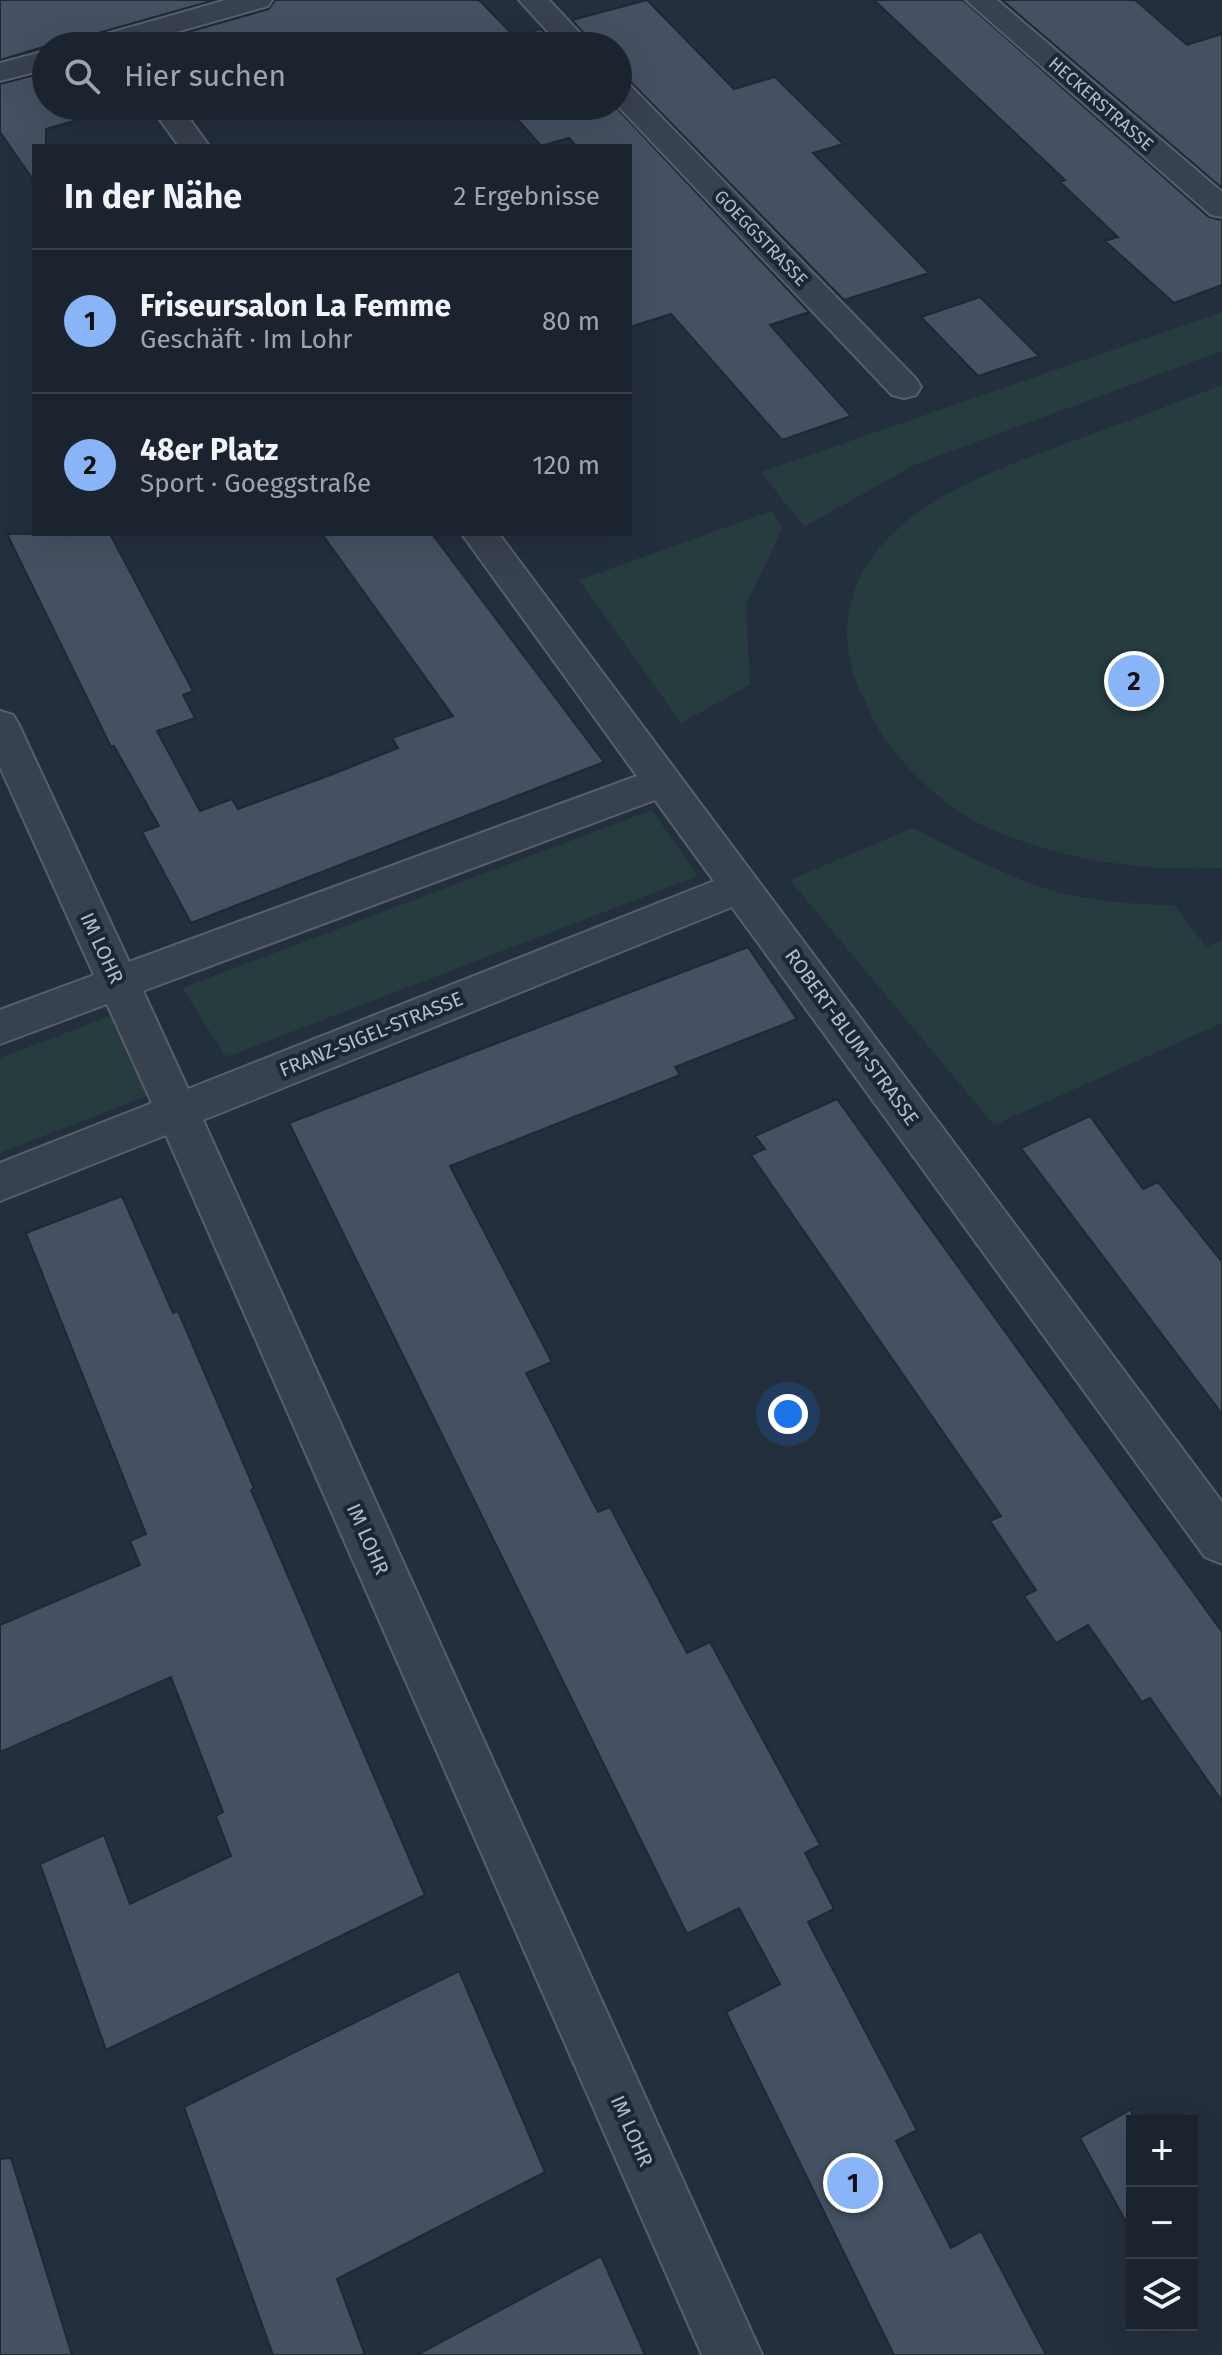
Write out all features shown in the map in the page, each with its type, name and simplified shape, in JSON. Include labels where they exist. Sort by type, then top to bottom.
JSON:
[{"type":"street","points":[[151,32],[258,0]]},
{"type":"street","points":[[533,0],[564,32]]},
{"type":"street","name":"HECKERSTRASSE","points":[[980,0],[1222,208]]},
{"type":"street","points":[[0,72],[32,64]]},
{"type":"street","name":"GOEGGSTRASSE","points":[[632,104],[904,387]]},
{"type":"street","points":[[175,120],[193,144]]},
{"type":"street","name":"ROBERT-BLUM-STRASSE","points":[[481,536],[1222,1541]]},
{"type":"street","name":"IM LOHR","points":[[0,725],[177,1111],[732,2355]]},
{"type":"street","points":[[0,1027],[663,782]]},
{"type":"street","name":"FRANZ-SIGEL-STRASSE","points":[[0,1182],[741,887]]},
{"type":"green space","points":[[1222,312],[1222,351],[914,465],[804,527],[761,472]]},
{"type":"green space","points":[[1222,385],[1222,868],[1162,868],[1072,856],[986,827],[958,811],[931,790],[886,741],[854,676],[849,658],[848,623],[855,588],[863,572],[893,534],[916,514],[968,483]]},
{"type":"green space","points":[[772,511],[783,527],[746,605],[750,685],[681,723],[579,580]]},
{"type":"green space","points":[[652,810],[698,876],[226,1057],[182,988]]},
{"type":"green space","points":[[913,828],[991,867],[1055,892],[1106,901],[1174,905],[1206,947],[1222,940],[1222,1023],[994,1125],[790,880]]},
{"type":"green space","points":[[110,1016],[149,1095],[0,1153],[0,1058]]},
{"type":"building","points":[[0,0],[215,0],[102,32],[32,32],[32,50],[0,60]]},
{"type":"building","points":[[275,0],[479,0],[510,32],[188,32],[269,9]]},
{"type":"building","points":[[647,0],[734,89],[775,77],[843,144],[813,153],[929,273],[844,300],[632,83],[632,32],[583,32],[572,20]]},
{"type":"building","points":[[874,0],[963,0],[1209,217],[1222,220],[1222,285],[1174,303],[1105,241],[1118,237],[1060,182],[1065,180]]},
{"type":"building","points":[[1002,0],[1135,0],[1187,45],[1222,34],[1222,188]]},
{"type":"building","points":[[32,76],[32,120],[77,120],[46,129],[46,144],[32,144],[32,178],[0,132],[0,84]]},
{"type":"building","points":[[518,120],[628,120],[809,312],[770,325],[851,416],[782,440],[671,314],[632,326],[632,144],[574,144],[569,138],[539,144]]},
{"type":"building","points":[[980,297],[1039,356],[978,376],[921,317]]},
{"type":"building","points":[[7,534],[111,536],[193,691],[183,695],[195,718],[157,731],[200,811],[232,799],[238,809],[333,774],[398,748],[392,738],[453,716],[323,536],[434,536],[604,762],[191,923],[142,832],[159,826],[114,746],[111,747]]},
{"type":"building","points":[[748,947],[797,1019],[675,1067],[680,1075],[450,1166],[552,1362],[526,1373],[598,1512],[610,1507],[687,1653],[710,1642],[820,1845],[805,1853],[834,1909],[808,1922],[917,2130],[896,2141],[951,2248],[981,2231],[1046,2355],[894,2355],[726,2012],[780,1984],[739,1908],[687,1934],[289,1123]]},
{"type":"building","points":[[837,1099],[1222,1632],[1222,1801],[1150,1698],[1142,1702],[1088,1625],[1056,1643],[1024,1596],[1036,1590],[990,1521],[1001,1516],[751,1155],[765,1149],[755,1136]]},
{"type":"building","points":[[1090,1116],[1143,1189],[1158,1182],[1222,1262],[1222,1414],[1021,1148]]},
{"type":"building","points":[[122,1196],[173,1313],[178,1311],[254,1488],[251,1490],[425,1895],[106,2050],[40,1864],[104,1835],[130,1904],[231,1856],[216,1816],[223,1812],[171,1677],[0,1752],[0,1625],[140,1565],[130,1541],[146,1534],[26,1233]]},
{"type":"building","points":[[459,1971],[545,2172],[337,2279],[365,2355],[273,2355],[184,2107]]},
{"type":"building","points":[[1132,2109],[1132,2115],[1126,2115],[1126,2222],[1080,2138]]},
{"type":"building","points":[[11,2158],[72,2355],[0,2355],[0,2159]]},
{"type":"building","points":[[601,2256],[645,2355],[417,2355]]},
{"type":"place","name":"48er Platz","points":[[1134,681]]},
{"type":"place","name":"Friseursalon La Femme","points":[[853,2183]]}]
